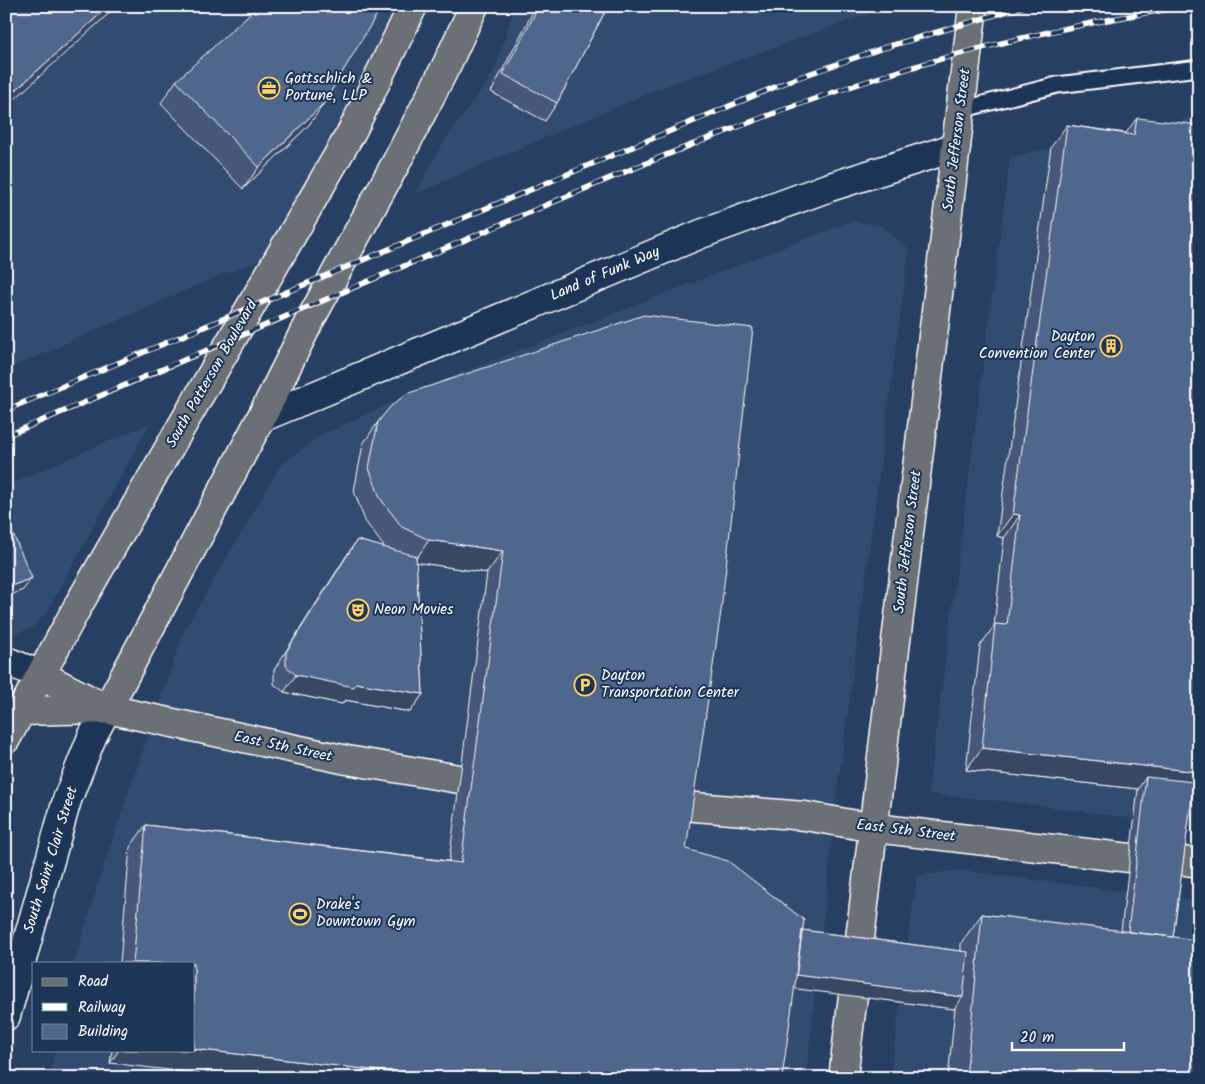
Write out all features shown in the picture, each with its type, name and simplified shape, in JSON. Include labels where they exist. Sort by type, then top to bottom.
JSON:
[{"type":"main road","name":"South Patterson Boulevard","points":[[6,739],[13,711],[41,675],[79,604],[352,131],[413,6]]},
{"type":"main road","points":[[107,709],[261,418],[309,322],[443,73],[474,6]]},
{"type":"main road","name":"South Jefferson Street","points":[[843,1078],[973,6]]},
{"type":"main road","name":"East 5th Street","points":[[41,675],[107,709]]},
{"type":"main road","name":"East 5th Street","points":[[13,711],[107,709],[347,760],[459,779]]},
{"type":"main road","name":"East 5th Street","points":[[682,806],[805,816],[874,828],[1130,858]]},
{"type":"street","name":"Land of Funk Way","points":[[261,418],[701,234],[827,188],[956,147]]},
{"type":"street","name":"East 5th Street","points":[[6,661],[41,675]]},
{"type":"street","name":"South Saint Clair Street","points":[[6,1016],[67,800],[92,737],[107,709]]},
{"type":"lane","points":[[960,110],[1057,85],[1199,68]]},
{"type":"shaded area","points":[[6,6],[402,6],[262,260],[218,276],[6,370]]},
{"type":"shaded area","points":[[515,6],[890,6],[655,90],[415,194],[443,143],[494,72]]},
{"type":"shaded area","name":"Dayton Convention Center","points":[[1199,116],[1199,827],[1011,802],[928,794],[1010,157]]},
{"type":"shaded area","points":[[851,221],[882,226],[909,249],[836,801],[806,1078],[49,1078],[55,1052],[195,1052],[195,962],[74,962],[107,855],[184,631],[280,466],[319,436],[428,386]]},
{"type":"shaded area","points":[[150,423],[47,612],[30,629],[6,636],[6,486]]},
{"type":"shaded area","points":[[958,870],[1199,901],[1199,1078],[890,1078],[917,876]]},
{"type":"building","points":[[6,6],[109,6],[6,99]]},
{"type":"building","points":[[258,6],[382,6],[324,103],[259,167],[176,81]]},
{"type":"building","points":[[539,6],[608,6],[557,103],[503,74]]},
{"type":"building","name":"Dayton Convention Center","points":[[1137,118],[1199,125],[1199,772],[982,748],[995,624],[1007,625],[1020,515],[1013,514],[1067,125],[1134,135]]},
{"type":"building","name":"Dayton Transportation Center","points":[[644,315],[753,328],[721,611],[686,849],[728,861],[804,920],[782,1078],[440,1078],[195,1049],[195,962],[133,962],[146,825],[461,863],[503,551],[429,540],[402,527],[380,498],[369,468],[378,422],[390,407],[406,394]]},
{"type":"building","points":[[10,527],[32,578],[6,588],[6,528]]},
{"type":"building","name":"Neon Movies","points":[[357,540],[416,556],[423,694],[356,683],[354,687],[296,675],[286,666],[286,652]]},
{"type":"building","points":[[1146,777],[1194,782],[1173,937],[1128,932]]},
{"type":"building","points":[[982,914],[1199,940],[1199,1078],[966,1078]]},
{"type":"building","points":[[802,930],[968,952],[963,997],[796,975]]},
{"type":"railway","points":[[6,410],[794,79],[883,48],[1025,6]]},
{"type":"railway","points":[[6,436],[577,192],[774,113],[874,79],[952,56],[1070,27],[1189,6]]},
{"type":"place","name":"Gottschlich & Portune, LLP","points":[[269,88]]},
{"type":"place","name":"Dayton Convention Center","points":[[1111,346]]},
{"type":"place","name":"Neon Movies","points":[[358,610]]},
{"type":"place","name":"Dayton Transportation Center","points":[[585,685]]},
{"type":"place","name":"Drake's Downtown Gym","points":[[300,914]]}]
